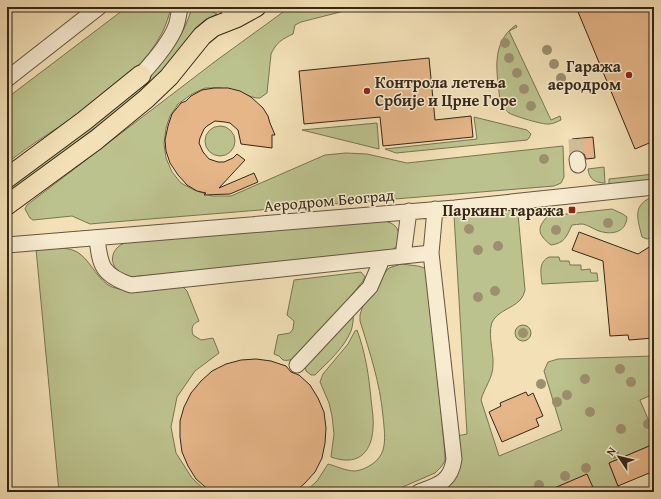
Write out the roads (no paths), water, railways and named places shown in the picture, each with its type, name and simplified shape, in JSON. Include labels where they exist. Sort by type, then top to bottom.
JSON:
[{"type":"main road","points":[[7,205],[96,140],[146,99],[169,77],[202,36],[213,27],[236,18],[255,7]]},
{"type":"main road","points":[[7,178],[84,121],[141,74]]},
{"type":"street","points":[[7,79],[99,7]]},
{"type":"street","points":[[141,74],[154,61],[166,43],[175,27],[180,7]]},
{"type":"street","points":[[227,7],[255,7]]},
{"type":"street","name":"Аеродром Београд","points":[[7,245],[434,209],[654,187]]},
{"type":"street","points":[[419,492],[440,483],[447,478],[453,469],[454,459],[431,253],[434,209]]},
{"type":"street","points":[[403,256],[409,211]]},
{"type":"street","points":[[97,238],[101,263],[105,269],[116,279],[131,285],[431,253]]},
{"type":"street","points":[[297,365],[370,287],[380,264],[380,259]]},
{"type":"tunnel","points":[[576,139],[577,159]]},
{"type":"place","name":"Гаража аеродром","points":[[629,75]]},
{"type":"place","name":"Контрола летења Србије и Црне Горе","points":[[367,91]]},
{"type":"place","name":"Паркинг гаража","points":[[572,210]]}]
